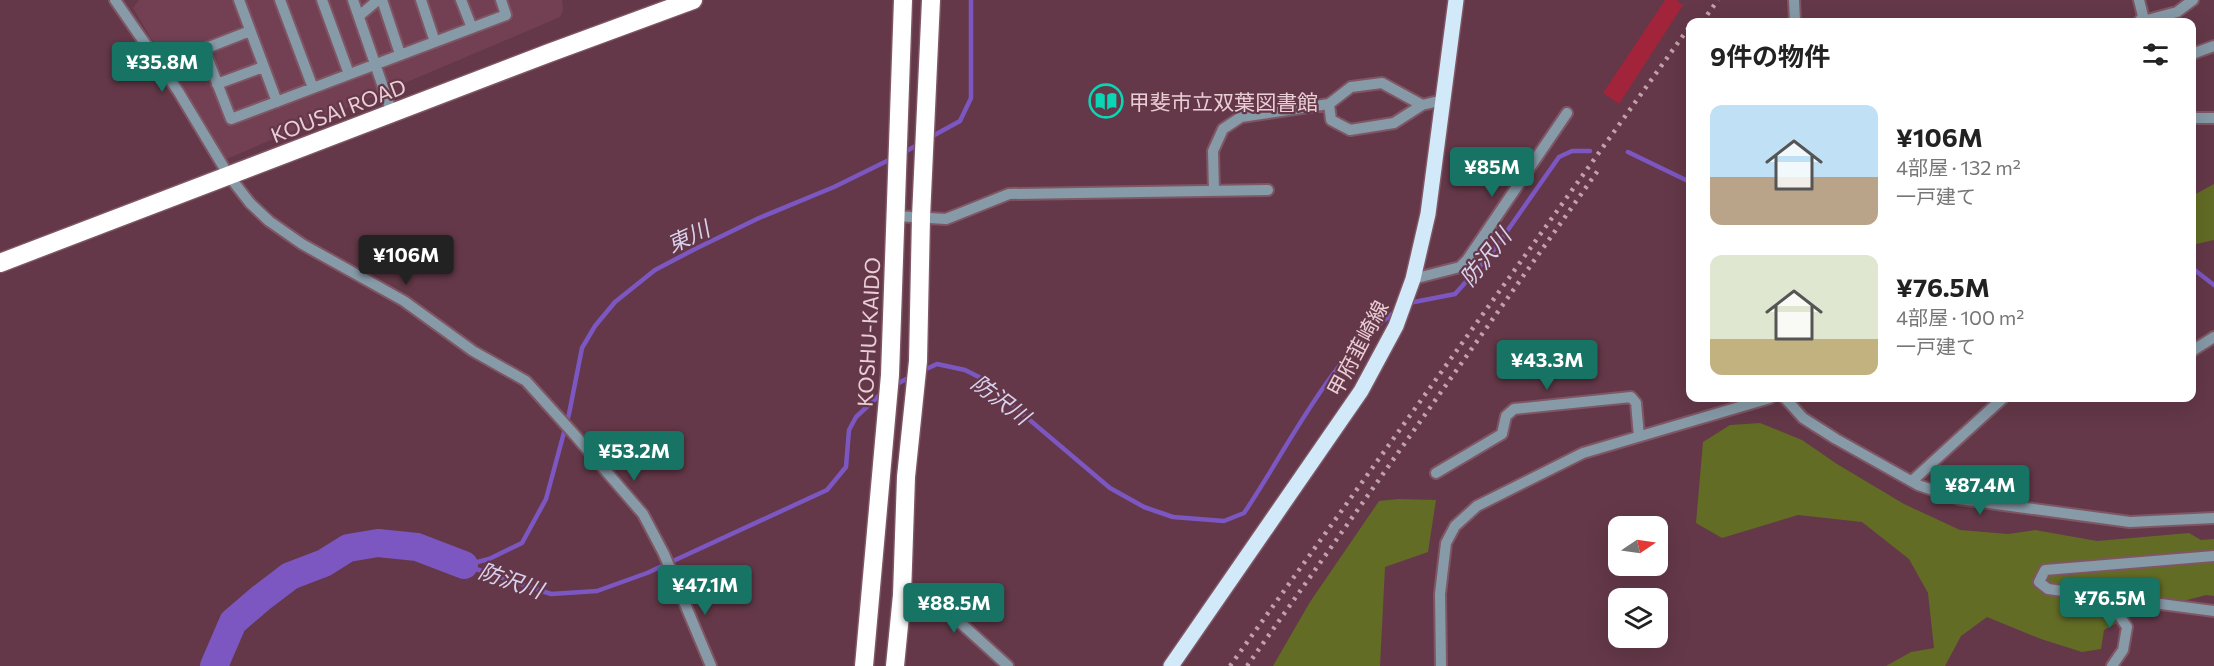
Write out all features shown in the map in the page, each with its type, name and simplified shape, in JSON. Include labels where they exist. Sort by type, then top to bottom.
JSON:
[{"type":"highway","name":"KOUSAI ROAD","points":[[0,263],[392,112],[693,0]]},
{"type":"highway","name":"KOSHU-KAIDO","points":[[864,666],[890,375],[903,0]]},
{"type":"highway","points":[[895,666],[902,595],[906,477],[918,361],[923,159],[931,0]]},
{"type":"highway","points":[[852,666],[866,560],[878,512]]},
{"type":"highway","points":[[902,595],[906,666]]},
{"type":"main road","name":"甲府韮崎線","points":[[1171,666],[1361,391],[1396,326],[1411,285],[1428,214],[1456,0]]},
{"type":"street","points":[[115,0],[178,91],[229,176],[250,203],[302,244],[404,301],[474,351],[526,381],[560,418],[643,514],[664,554],[711,666]]},
{"type":"street","points":[[239,0],[277,102]]},
{"type":"street","points":[[280,0],[313,88]]},
{"type":"street","points":[[322,0],[350,74]]},
{"type":"street","points":[[353,0],[392,112]]},
{"type":"street","points":[[359,16],[380,0],[400,54]]},
{"type":"street","points":[[422,0],[435,42]]},
{"type":"street","points":[[461,0],[472,28]]},
{"type":"street","points":[[250,31],[204,49],[231,119],[507,15],[501,0]]},
{"type":"street","points":[[1794,0],[1795,18]]},
{"type":"street","points":[[2139,0],[2143,18]]},
{"type":"street","points":[[2155,18],[2177,12],[2193,0]]},
{"type":"street","points":[[2196,53],[2214,46]]},
{"type":"street","points":[[217,84],[263,67]]},
{"type":"street","points":[[1214,190],[1213,151],[1223,129],[1241,117],[1329,104],[1351,87],[1382,83],[1422,105]]},
{"type":"street","points":[[1329,104],[1331,120],[1350,129],[1394,123],[1422,105],[1443,100]]},
{"type":"street","points":[[1411,285],[1460,267],[1467,260],[1567,113]]},
{"type":"street","points":[[2196,118],[2214,118]]},
{"type":"street","points":[[895,216],[946,219],[1009,194],[1268,189]]},
{"type":"street","points":[[2196,348],[2214,337]]},
{"type":"street","points":[[1436,473],[1502,434],[1506,416],[1514,409],[1631,397],[1636,403],[1639,436]]},
{"type":"street","points":[[1441,666],[1440,594],[1446,543],[1455,526],[1477,506],[1583,453],[1756,402]]},
{"type":"street","points":[[1789,402],[1803,418],[1912,482],[1959,499],[2130,522],[2170,522],[2214,518]]},
{"type":"street","points":[[1912,482],[1999,402]]},
{"type":"street","points":[[2214,556],[2046,570],[2039,582],[2048,589],[2214,611]]},
{"type":"street","points":[[902,595],[943,607],[1008,666]]},
{"type":"street","points":[[2095,596],[2116,612],[2127,627],[2123,650],[2112,666]]},
{"type":"shaded area","points":[[139,0],[562,0],[563,10],[560,17],[224,160],[133,8]]},
{"type":"green space","points":[[2214,184],[2214,240],[2196,244],[2196,194]]},
{"type":"green space","points":[[1760,423],[1802,440],[1904,504],[1960,530],[2008,534],[2035,530],[2097,541],[2189,533],[2201,540],[2214,539],[2214,596],[2206,595],[2134,614],[2104,630],[2101,649],[2082,652],[2041,639],[1987,617],[1961,636],[1945,666],[1886,666],[1911,652],[1934,648],[1928,593],[1909,559],[1862,522],[1798,515],[1722,538],[1696,523],[1703,442],[1730,425]]},
{"type":"green space","points":[[1436,500],[1428,552],[1385,567],[1380,666],[1273,666],[1310,602],[1379,501]]},
{"type":"building","points":[[1665,0],[1676,0],[1683,5],[1619,104],[1603,93]]},
{"type":"waterway","name":"東川","points":[[929,138],[960,121],[971,98],[971,0]]},
{"type":"waterway","name":"東川","points":[[903,153],[919,144]]},
{"type":"waterway","name":"防沢川","points":[[1409,303],[1455,294],[1491,254],[1559,157],[1572,151],[1590,151]]},
{"type":"waterway","name":"防沢川","points":[[1628,152],[1686,180]]},
{"type":"waterway","name":"東川","points":[[466,565],[489,559],[522,543],[546,499],[569,414],[582,348],[595,326],[615,302],[655,270],[695,249],[893,158]]},
{"type":"waterway","name":"防沢川","points":[[2196,271],[2214,285]]},
{"type":"waterway","name":"防沢川","points":[[922,371],[937,364],[965,370],[979,377],[1110,488],[1144,507],[1173,517],[1224,521],[1244,513],[1331,376],[1374,329],[1397,311]]},
{"type":"waterway","name":"防沢川","points":[[893,386],[912,376]]},
{"type":"waterway","name":"防沢川","points":[[464,565],[551,594],[597,591],[647,573],[827,490],[846,467],[849,430],[856,417],[883,392]]},
{"type":"waterway","name":"防沢川","points":[[214,666],[233,622],[290,576],[324,563],[348,548],[378,543],[417,547],[464,565]]},
{"type":"railway","points":[[1705,18],[1718,0]]},
{"type":"railway","points":[[1230,666],[1686,32]]},
{"type":"railway","points":[[1247,666],[1599,169]]},
{"type":"place","name":"甲斐市立双葉図書館","points":[[1106,101]]}]
